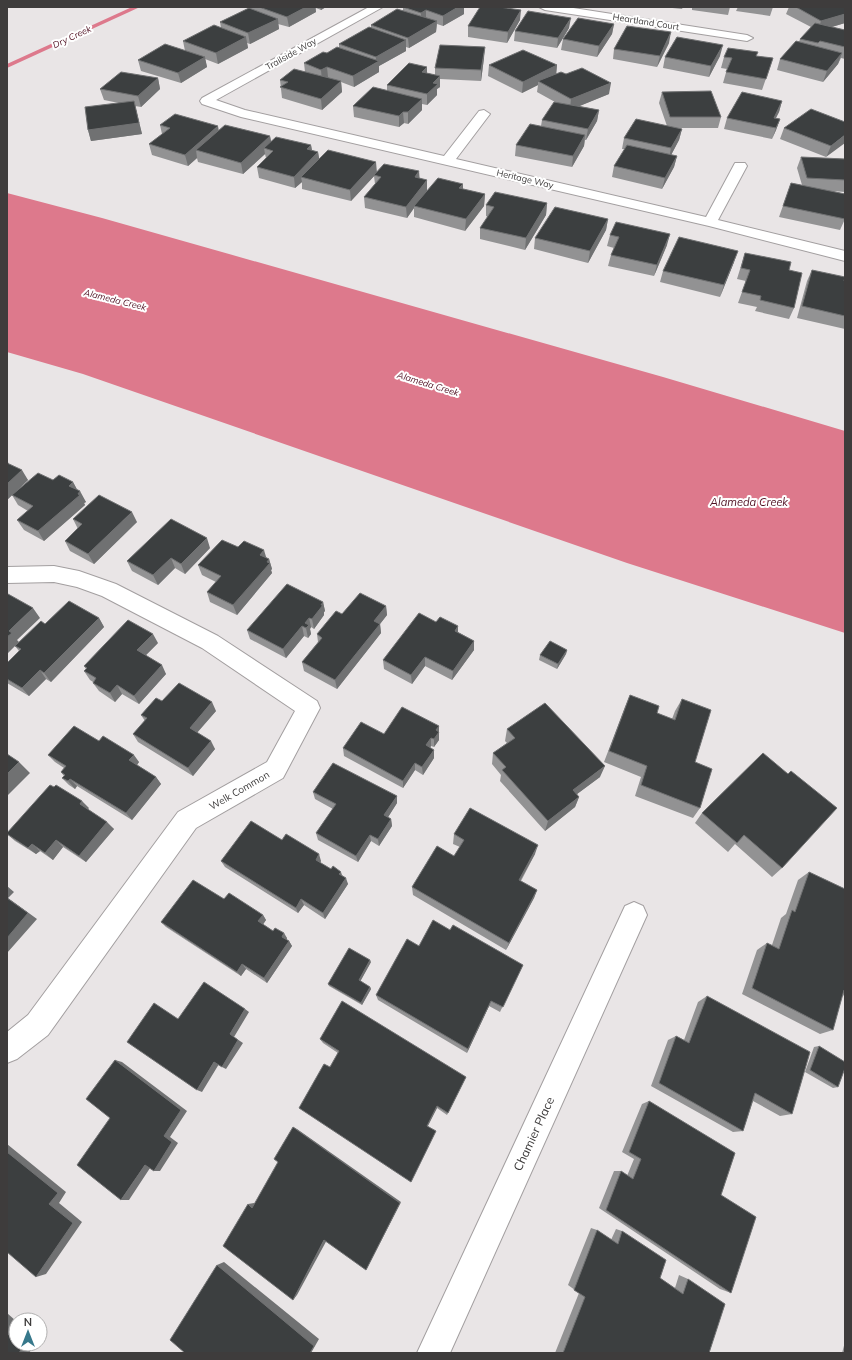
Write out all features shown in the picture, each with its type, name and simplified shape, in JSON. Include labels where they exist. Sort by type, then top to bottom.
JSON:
[{"type":"street","name":"Trailside Way","points":[[206,101],[377,7]]},
{"type":"street","name":"Heartland Court","points":[[545,7],[747,38]]},
{"type":"street","name":"Heritage Way","points":[[206,101],[241,113],[710,222],[845,256]]},
{"type":"street","points":[[447,161],[484,114]]},
{"type":"street","points":[[710,222],[740,166]]},
{"type":"street","name":"Welk Common","points":[[7,575],[54,574],[79,579],[108,590],[210,642],[309,708],[275,770],[187,820],[38,1025],[7,1049]]},
{"type":"street","name":"Chamier Place","points":[[434,1353],[634,915]]},
{"type":"water","name":"Alameda Creek","points":[[7,193],[102,218],[663,377],[845,431],[845,633],[627,563],[83,374],[7,352]]},
{"type":"building","points":[[259,7],[306,7],[287,17]]},
{"type":"building","points":[[403,7],[458,7],[443,16],[426,10],[421,13]]},
{"type":"building","points":[[480,7],[499,7],[521,10],[508,32],[468,26]]},
{"type":"building","points":[[796,7],[845,7],[845,14],[821,21]]},
{"type":"building","points":[[249,8],[278,19],[248,33],[220,22]]},
{"type":"building","points":[[397,9],[437,21],[408,38],[371,25]]},
{"type":"building","points":[[528,11],[571,18],[558,38],[515,31]]},
{"type":"building","points":[[578,18],[614,24],[599,46],[563,39]]},
{"type":"building","points":[[815,23],[845,30],[845,47],[820,41],[818,43],[800,39]]},
{"type":"building","points":[[214,25],[246,37],[216,53],[183,41]]},
{"type":"building","points":[[627,26],[671,32],[660,56],[614,49]]},
{"type":"building","points":[[369,27],[406,40],[376,57],[339,44]]},
{"type":"building","points":[[677,37],[723,45],[711,66],[665,57]]},
{"type":"building","points":[[796,41],[842,53],[827,71],[780,59]]},
{"type":"building","points":[[165,44],[205,57],[178,73],[138,60]]},
{"type":"building","points":[[440,45],[485,47],[481,70],[435,68]]},
{"type":"building","points":[[337,47],[379,61],[353,76],[327,67],[321,70],[304,63],[323,52],[327,53]]},
{"type":"building","points":[[728,48],[758,52],[756,56],[773,58],[766,79],[726,72],[732,58],[724,57]]},
{"type":"building","points":[[523,50],[557,65],[523,82],[489,65]]},
{"type":"building","points":[[409,63],[427,67],[422,72],[440,76],[433,83],[438,84],[427,94],[387,85]]},
{"type":"building","points":[[582,68],[611,83],[571,99],[538,81],[561,72],[566,74]]},
{"type":"building","points":[[294,69],[341,81],[321,99],[280,87],[288,82],[280,80]]},
{"type":"building","points":[[121,72],[158,78],[138,96],[100,89]]},
{"type":"building","points":[[373,87],[422,99],[408,112],[403,112],[399,116],[353,106]]},
{"type":"building","points":[[711,91],[721,117],[670,117],[662,92]]},
{"type":"building","points":[[742,92],[782,101],[774,118],[780,119],[776,128],[727,118]]},
{"type":"building","points":[[134,101],[139,123],[88,130],[85,107]]},
{"type":"building","points":[[554,102],[599,110],[588,129],[542,120]]},
{"type":"building","points":[[811,109],[845,122],[845,135],[831,146],[784,128]]},
{"type":"building","points":[[175,114],[218,126],[185,155],[149,144],[170,128],[160,125]]},
{"type":"building","points":[[636,119],[682,129],[671,148],[624,138]]},
{"type":"building","points":[[530,124],[585,135],[573,156],[516,145]]},
{"type":"building","points":[[225,125],[270,136],[241,163],[196,150]]},
{"type":"building","points":[[276,137],[311,145],[307,149],[318,152],[294,177],[257,167],[273,151],[264,148]]},
{"type":"building","points":[[627,145],[677,156],[665,178],[614,166]]},
{"type":"building","points":[[328,150],[376,162],[350,190],[301,177]]},
{"type":"building","points":[[801,157],[845,159],[845,180],[807,178]]},
{"type":"building","points":[[384,164],[419,171],[415,177],[427,180],[406,207],[364,197],[381,177],[374,175]]},
{"type":"building","points":[[438,178],[463,184],[459,188],[485,194],[466,219],[414,206]]},
{"type":"building","points":[[791,183],[845,194],[845,219],[783,206]]},
{"type":"building","points":[[495,192],[547,203],[526,238],[480,228],[494,207],[486,205]]},
{"type":"building","points":[[555,207],[608,219],[590,251],[535,238]]},
{"type":"building","points":[[616,222],[670,234],[657,265],[611,255],[619,237],[610,235]]},
{"type":"building","points":[[679,237],[738,251],[724,285],[663,271]]},
{"type":"building","points":[[745,253],[791,262],[789,270],[802,273],[794,308],[760,300],[761,296],[742,292],[750,270],[741,268]]},
{"type":"building","points":[[812,270],[845,277],[845,316],[802,306]]},
{"type":"building","points":[[7,463],[22,470],[7,484]]},
{"type":"building","points":[[38,473],[53,480],[59,475],[73,482],[69,486],[80,491],[78,494],[80,495],[38,531],[17,520],[33,506],[12,495]]},
{"type":"building","points":[[99,495],[132,512],[88,554],[65,541],[82,524],[73,519]]},
{"type":"building","points":[[171,519],[207,538],[181,564],[171,558],[153,575],[127,561]]},
{"type":"building","points":[[222,540],[238,547],[244,541],[264,550],[260,555],[269,559],[267,562],[270,563],[233,605],[207,592],[221,576],[198,565]]},
{"type":"building","points":[[287,584],[323,602],[321,605],[323,605],[312,619],[309,618],[305,623],[309,625],[306,628],[302,626],[283,649],[247,630]]},
{"type":"building","points":[[360,593],[386,606],[374,621],[380,624],[335,680],[302,662],[322,638],[317,634],[336,611],[342,614]]},
{"type":"building","points":[[8,594],[33,608],[9,631],[12,633],[7,637],[7,595]]},
{"type":"building","points":[[69,601],[99,618],[44,673],[40,670],[22,688],[7,679],[7,663],[21,649],[15,646],[41,621],[45,624]]},
{"type":"building","points":[[419,613],[436,622],[440,617],[458,626],[455,631],[474,641],[453,671],[425,657],[411,675],[383,660]]},
{"type":"building","points":[[128,620],[153,634],[137,650],[162,665],[134,696],[117,685],[110,693],[93,683],[96,678],[84,671],[87,668],[84,666]]},
{"type":"building","points":[[550,641],[567,650],[558,664],[540,655]]},
{"type":"building","points":[[179,683],[212,702],[190,728],[211,741],[188,768],[133,734],[147,718],[141,715],[156,698],[162,701]]},
{"type":"building","points":[[630,695],[659,706],[657,713],[675,720],[682,699],[711,710],[695,762],[712,769],[700,808],[641,785],[647,766],[609,751]]},
{"type":"building","points":[[545,703],[605,766],[573,790],[579,797],[548,821],[502,770],[506,767],[493,753],[515,738],[507,729]]},
{"type":"building","points":[[402,707],[439,726],[436,730],[439,732],[434,739],[431,738],[426,745],[434,750],[422,767],[415,763],[403,781],[343,748],[361,722],[384,734]]},
{"type":"building","points":[[74,726],[99,741],[103,736],[134,755],[129,760],[156,777],[126,813],[70,779],[68,781],[62,778],[65,775],[61,772],[66,766],[48,755]]},
{"type":"building","points":[[763,753],[788,774],[791,771],[837,808],[782,868],[744,835],[737,843],[702,813]]},
{"type":"building","points":[[7,754],[19,762],[7,774]]},
{"type":"building","points":[[333,763],[397,796],[384,815],[391,819],[378,839],[370,835],[356,856],[316,833],[336,804],[313,792]]},
{"type":"building","points":[[50,785],[54,787],[56,785],[82,801],[80,804],[107,822],[79,856],[56,840],[45,853],[32,844],[28,848],[7,834]]},
{"type":"building","points":[[470,808],[538,845],[519,880],[537,890],[509,943],[412,887],[437,846],[454,856],[464,840],[454,834]]},
{"type":"building","points":[[251,821],[282,840],[286,834],[319,854],[316,860],[331,869],[333,866],[341,872],[339,874],[346,878],[323,913],[301,899],[296,908],[221,861]]},
{"type":"building","points":[[809,872],[845,889],[845,991],[844,990],[833,1030],[752,988],[767,943],[779,949],[792,910],[795,912]]},
{"type":"building","points":[[193,880],[224,899],[229,893],[263,915],[258,921],[273,931],[275,928],[284,933],[282,937],[289,941],[264,978],[242,964],[237,972],[161,922]]},
{"type":"building","points":[[7,898],[28,913],[7,938]]},
{"type":"building","points":[[433,920],[450,930],[453,925],[523,965],[503,1007],[491,1001],[468,1049],[376,995],[407,939],[419,946]]},
{"type":"building","points":[[349,948],[370,960],[359,980],[370,987],[361,1003],[328,984]]},
{"type":"building","points":[[204,982],[245,1009],[230,1034],[238,1040],[222,1067],[214,1062],[197,1090],[127,1042],[154,1003],[178,1019]]},
{"type":"building","points":[[707,996],[810,1052],[792,1114],[755,1093],[743,1131],[659,1083],[676,1036],[689,1043]]},
{"type":"building","points":[[342,1001],[466,1077],[448,1113],[437,1106],[427,1126],[436,1131],[411,1182],[299,1108],[324,1064],[330,1067],[339,1051],[320,1039]]},
{"type":"building","points":[[819,1046],[845,1062],[845,1068],[838,1087],[810,1070]]},
{"type":"building","points":[[115,1060],[181,1110],[164,1136],[172,1142],[154,1171],[145,1165],[121,1200],[77,1165],[110,1118],[86,1099]]},
{"type":"building","points":[[649,1101],[735,1153],[721,1195],[756,1217],[731,1293],[606,1210],[621,1171],[633,1179],[641,1159],[629,1152]]},
{"type":"building","points":[[293,1127],[400,1203],[366,1270],[324,1240],[293,1300],[223,1246],[248,1204],[252,1208],[278,1162],[274,1159]]},
{"type":"building","points":[[7,1152],[58,1193],[49,1204],[73,1223],[36,1277],[7,1252]]},
{"type":"building","points":[[597,1230],[618,1244],[622,1231],[666,1260],[660,1278],[683,1294],[688,1279],[725,1304],[709,1353],[563,1353],[585,1297],[574,1290]]},
{"type":"building","points":[[217,1265],[314,1346],[310,1353],[185,1353],[170,1340]]},
{"type":"building","points":[[7,1333],[8,1352],[20,1352],[7,1353]]},
{"type":"waterway","name":"Dry Creek","points":[[7,66],[61,40],[137,7]]}]
